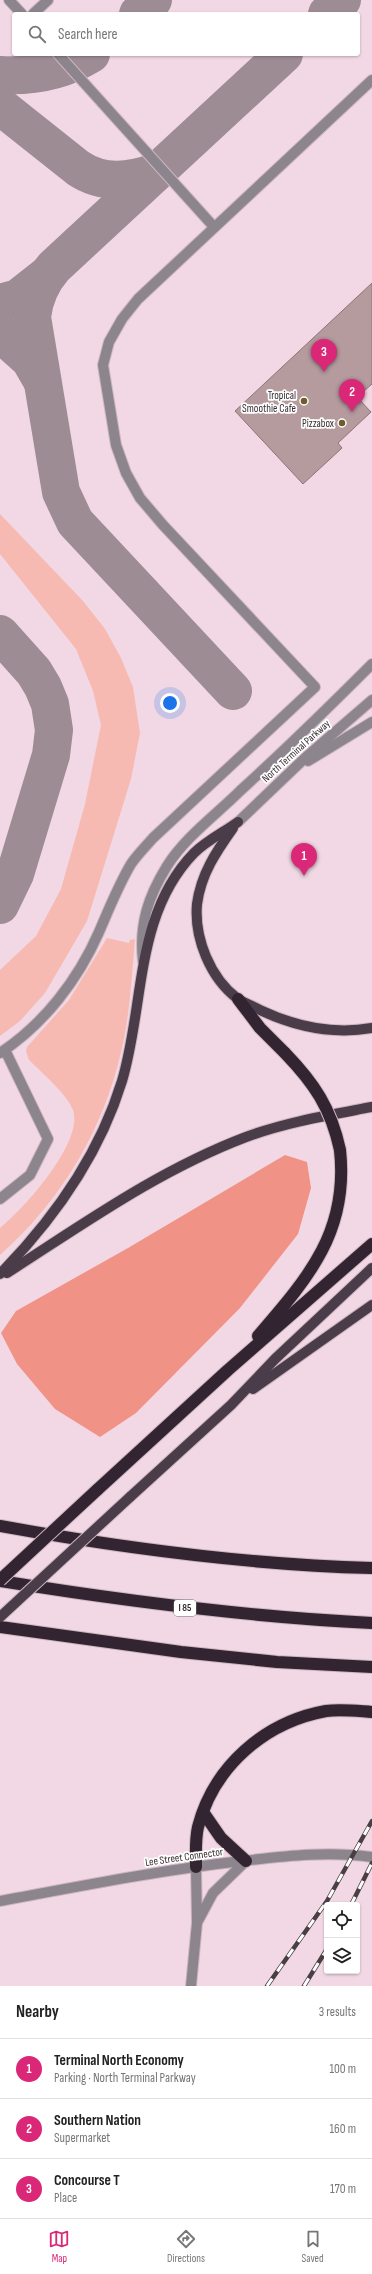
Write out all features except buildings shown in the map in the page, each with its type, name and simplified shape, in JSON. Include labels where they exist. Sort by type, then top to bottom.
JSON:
[{"type":"highway","points":[[228,1370],[293,1296],[319,1259],[331,1235],[337,1216],[343,1171],[335,1126],[328,1108],[303,1072],[260,1028],[238,999]]},
{"type":"highway","points":[[0,1580],[228,1370],[372,1244]]},
{"type":"highway","points":[[0,1526],[68,1538],[142,1548],[290,1563],[372,1568]]},
{"type":"highway","name":"I 85","points":[[0,1580],[105,1598],[183,1608],[307,1620],[372,1623]]},
{"type":"highway","points":[[0,1627],[181,1652],[277,1662],[372,1667]]},
{"type":"highway","points":[[196,1867],[198,1828],[208,1800],[228,1766],[248,1747],[265,1734],[286,1722],[307,1715],[328,1711],[372,1712]]},
{"type":"highway","points":[[203,1812],[221,1838],[246,1861]]},
{"type":"main road","points":[[0,1276],[67,1194],[103,1132],[122,1080],[153,920],[159,905],[177,873],[194,852],[238,822]]},
{"type":"main road","points":[[238,822],[208,866],[197,905],[204,953],[216,974],[238,999],[270,1014],[302,1026],[350,1031],[372,1028]]},
{"type":"main road","points":[[0,1276],[135,1190],[190,1160],[247,1137],[273,1129],[372,1107]]},
{"type":"main road","points":[[0,1618],[231,1405],[275,1359],[372,1268]]},
{"type":"main road","points":[[231,1405],[317,1342],[372,1305]]},
{"type":"street","points":[[9,0],[20,12]]},
{"type":"street","points":[[35,12],[48,0]]},
{"type":"street","points":[[60,56],[214,227]]},
{"type":"street","points":[[0,1199],[30,1175],[48,1139],[2,1051],[44,1015],[66,988],[96,938],[115,892],[132,863],[153,838],[315,687],[163,525],[140,498],[126,473],[116,445],[103,365],[109,342],[122,319],[138,299],[187,255],[214,227],[231,213],[372,80]]},
{"type":"street","points":[[144,966],[141,940],[144,916],[156,886],[168,864],[192,837],[322,715],[372,664]]},
{"type":"street","name":"North Terminal Parkway","points":[[238,822],[280,781],[372,700]]},
{"type":"street","points":[[280,781],[372,722]]},
{"type":"street","name":"Lee Street Connector","points":[[0,1901],[196,1867],[246,1861],[306,1854],[351,1854],[372,1857]]},
{"type":"street","points":[[197,1923],[213,1893],[246,1861]]},
{"type":"street","points":[[192,1986],[197,1923],[196,1867]]},
{"type":"shaded area","points":[[0,514],[83,601],[105,629],[121,658],[133,687],[140,733],[131,779],[87,921],[45,993],[20,1021],[0,1036],[0,970],[36,936],[61,889],[85,804],[101,725],[93,691],[76,649],[0,554]]},
{"type":"shaded area","points":[[107,938],[129,943],[130,940],[135,939],[127,1021],[114,1078],[92,1135],[78,1161],[43,1211],[0,1255],[0,1228],[37,1191],[50,1174],[70,1139],[74,1123],[73,1110],[70,1104],[54,1084],[29,1060],[26,1051],[27,1047],[69,1000]]},
{"type":"shaded area","points":[[285,1155],[307,1162],[311,1188],[298,1234],[240,1308],[136,1413],[100,1437],[55,1409],[17,1364],[1,1333],[16,1311],[128,1248]]},
{"type":"taxiway","points":[[140,12],[153,0]]},
{"type":"taxiway","points":[[329,12],[342,0]]},
{"type":"taxiway","points":[[0,75],[24,75],[47,72],[70,65],[87,56]]},
{"type":"taxiway","points":[[233,691],[75,522],[61,492],[32,317],[34,303],[39,290],[45,278],[54,267],[282,56]]},
{"type":"taxiway","points":[[0,106],[78,168],[87,173],[97,177],[117,180],[136,178],[156,172]]},
{"type":"taxiway","points":[[0,303],[18,298],[46,276]]},
{"type":"taxiway","points":[[0,333],[30,360],[41,379]]},
{"type":"taxiway","points":[[0,634],[34,672],[43,687],[50,704],[54,730],[51,755],[15,874],[0,905]]},
{"type":"railway","points":[[267,1986],[327,1901],[372,1821]]},
{"type":"railway","points":[[352,1902],[372,1863]]},
{"type":"railway","points":[[304,1986],[324,1954]]},
{"type":"place","name":"Concourse T","points":[[324,372]]},
{"type":"place","name":"Tropical Smoothie Cafe","points":[[304,401]]},
{"type":"place","name":"Southern Nation","points":[[352,412]]},
{"type":"place","name":"Pizzabox","points":[[342,423]]},
{"type":"place","name":"Terminal North Economy","points":[[304,876]]}]
